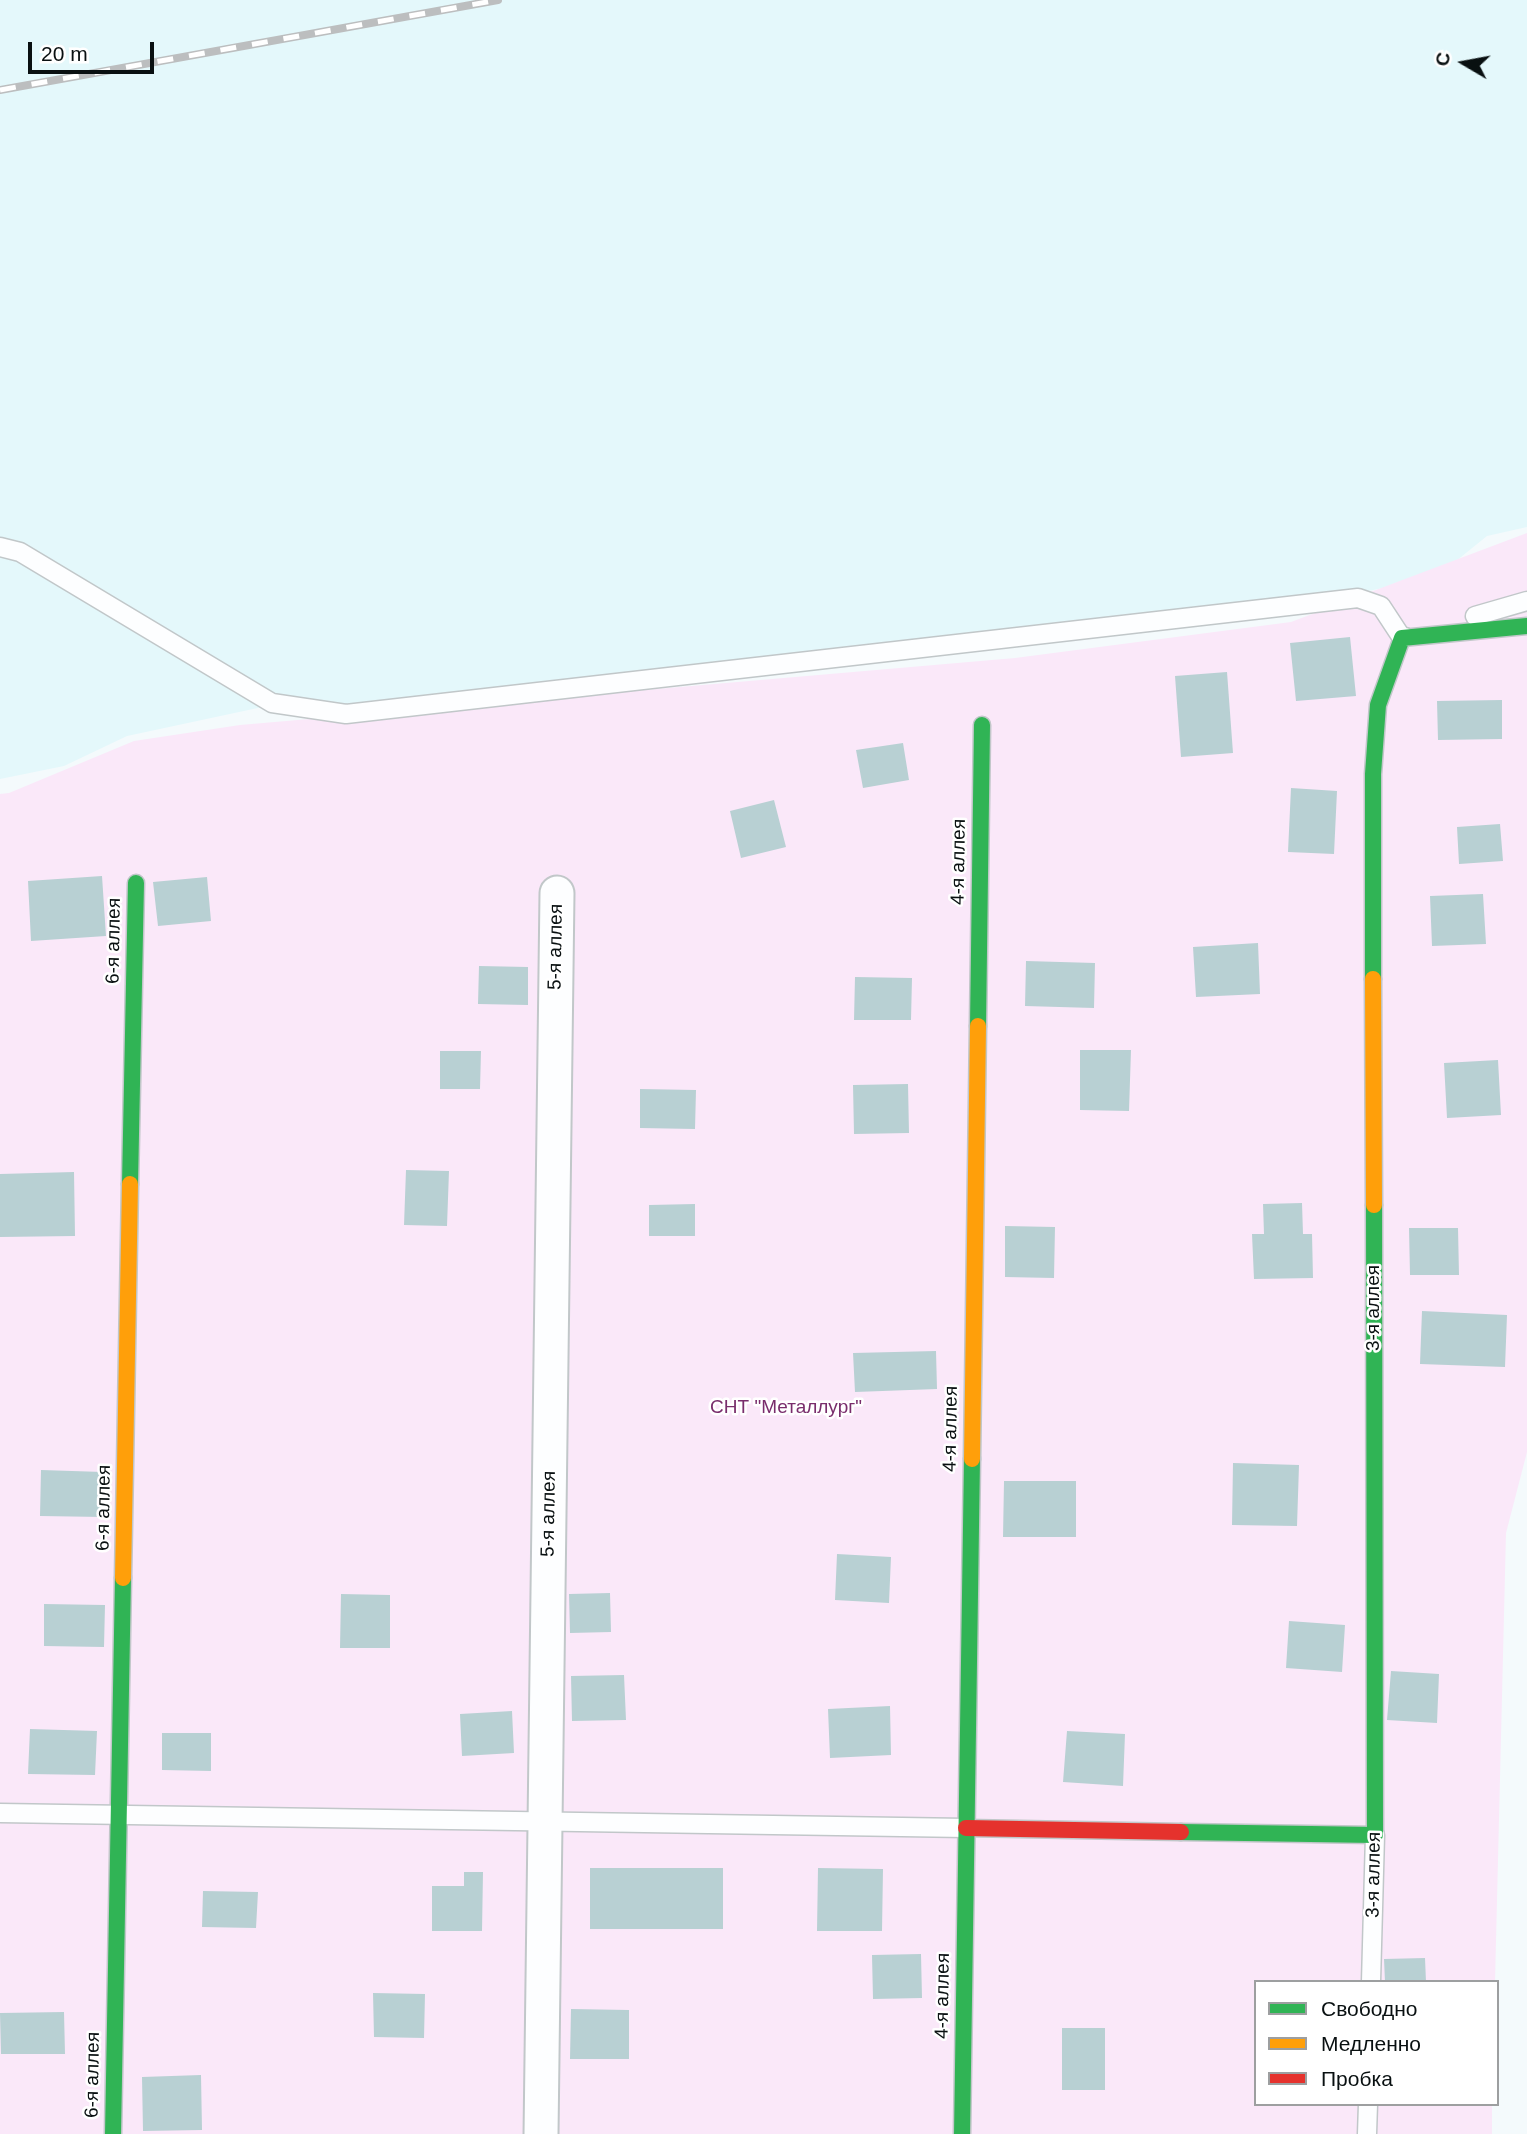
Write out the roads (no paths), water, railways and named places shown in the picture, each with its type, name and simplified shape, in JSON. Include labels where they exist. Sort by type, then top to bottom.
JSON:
[{"type":"street","points":[[1402,638],[1527,626]]},
{"type":"street","name":"3-я аллея","points":[[1375,1835],[1373,774],[1378,705],[1402,638]]},
{"type":"street","name":"4-я аллея","points":[[962,2134],[982,725]]},
{"type":"street","name":"6-я аллея","points":[[113,2134],[136,883]]},
{"type":"street","name":"5-я аллея","points":[[541,2134],[557,894]]},
{"type":"street","points":[[966,1828],[1375,1835]]},
{"type":"lane","points":[[0,547],[20,552],[272,704],[346,713],[1358,598],[1381,606],[1402,638],[1527,601]]},
{"type":"lane","points":[[0,1813],[966,1828]]},
{"type":"lane","name":"3-я аллея","points":[[1371,1980],[1375,1835]]},
{"type":"lane","points":[[1367,2134],[1368,2106]]},
{"type":"railway","points":[[0,90],[498,0]]},
{"type":"park label","name":"СНТ \"Металлург\"","points":[[786,1408]]}]
